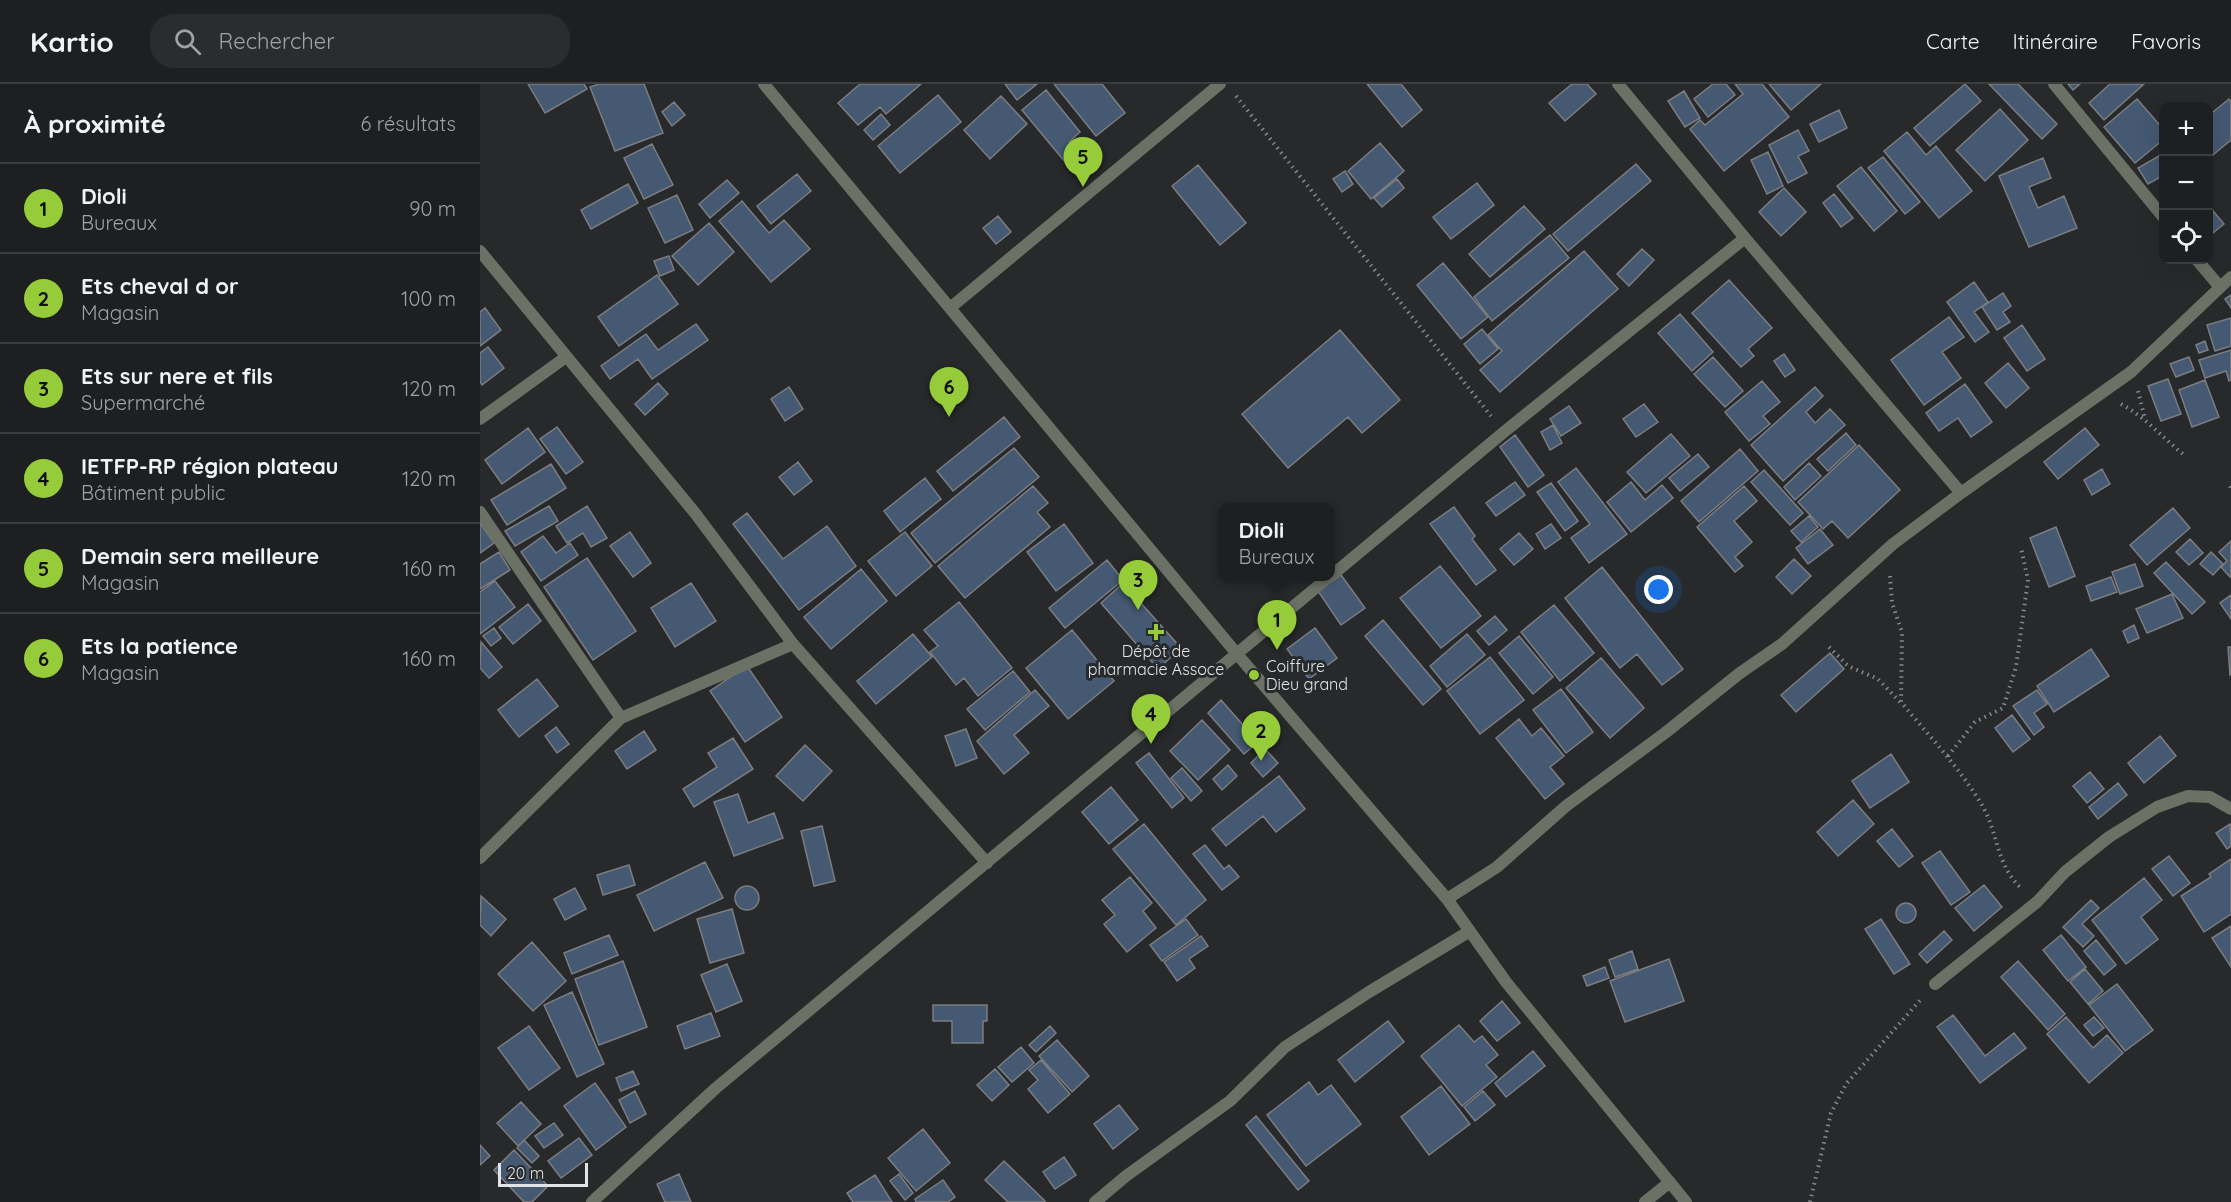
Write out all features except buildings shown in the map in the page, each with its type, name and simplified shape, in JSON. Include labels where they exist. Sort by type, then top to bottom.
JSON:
[{"type":"street","points":[[764,84],[1237,654],[1446,899],[1506,982],[1686,1202]]},
{"type":"street","points":[[950,308],[1220,84]]},
{"type":"street","points":[[1618,84],[1961,493]]},
{"type":"street","points":[[2054,84],[2159,213]]},
{"type":"street","points":[[1335,573],[1504,432],[1745,238]]},
{"type":"street","points":[[480,251],[695,513],[793,644],[987,862]]},
{"type":"street","points":[[2200,264],[2220,287]]},
{"type":"street","points":[[1446,899],[1497,867],[1566,806],[1665,734],[1740,673],[1782,644],[1893,544],[2131,372],[2231,277]]},
{"type":"street","points":[[480,419],[566,357]]},
{"type":"street","points":[[480,512],[621,718]]},
{"type":"street","points":[[592,1202],[716,1088],[1325,581]]},
{"type":"street","points":[[480,858],[621,718],[793,644]]},
{"type":"street","points":[[1935,984],[2037,902],[2065,872],[2100,844],[2157,807],[2188,796],[2210,797],[2231,809]]},
{"type":"street","points":[[1095,1202],[1126,1176],[1230,1101],[1285,1047],[1369,992],[1470,931]]},
{"type":"street","points":[[1645,1202],[1670,1182]]},
{"type":"path","points":[[1234,93],[1504,432]]},
{"type":"path","points":[[2101,394],[2145,419],[2183,454]]},
{"type":"path","points":[[1893,544],[1890,569],[1892,603],[1902,632],[1901,702]]},
{"type":"path","points":[[1948,756],[1975,722],[2003,708],[2016,667],[2028,580],[2021,548]]},
{"type":"path","points":[[1829,647],[1848,666],[1878,679],[1948,756],[1984,808],[1999,855],[2013,880],[2037,902]]},
{"type":"path","points":[[1810,1202],[1831,1113],[1845,1084],[1935,984]]},
{"type":"place","name":"Demain sera meilleure","points":[[1083,187]]},
{"type":"place","name":"Ets la patience","points":[[949,417]]},
{"type":"place","name":"Ets sur nere et fils","points":[[1138,610]]},
{"type":"place","name":"Dépôt de pharmacie Assoce","points":[[1156,632]]},
{"type":"place","name":"Dioli","points":[[1277,650]]},
{"type":"place","name":"Coiffure Dieu grand","points":[[1254,675]]},
{"type":"place","name":"IETFP-RP région plateau","points":[[1151,744]]},
{"type":"place","name":"Ets cheval d or","points":[[1261,761]]}]
